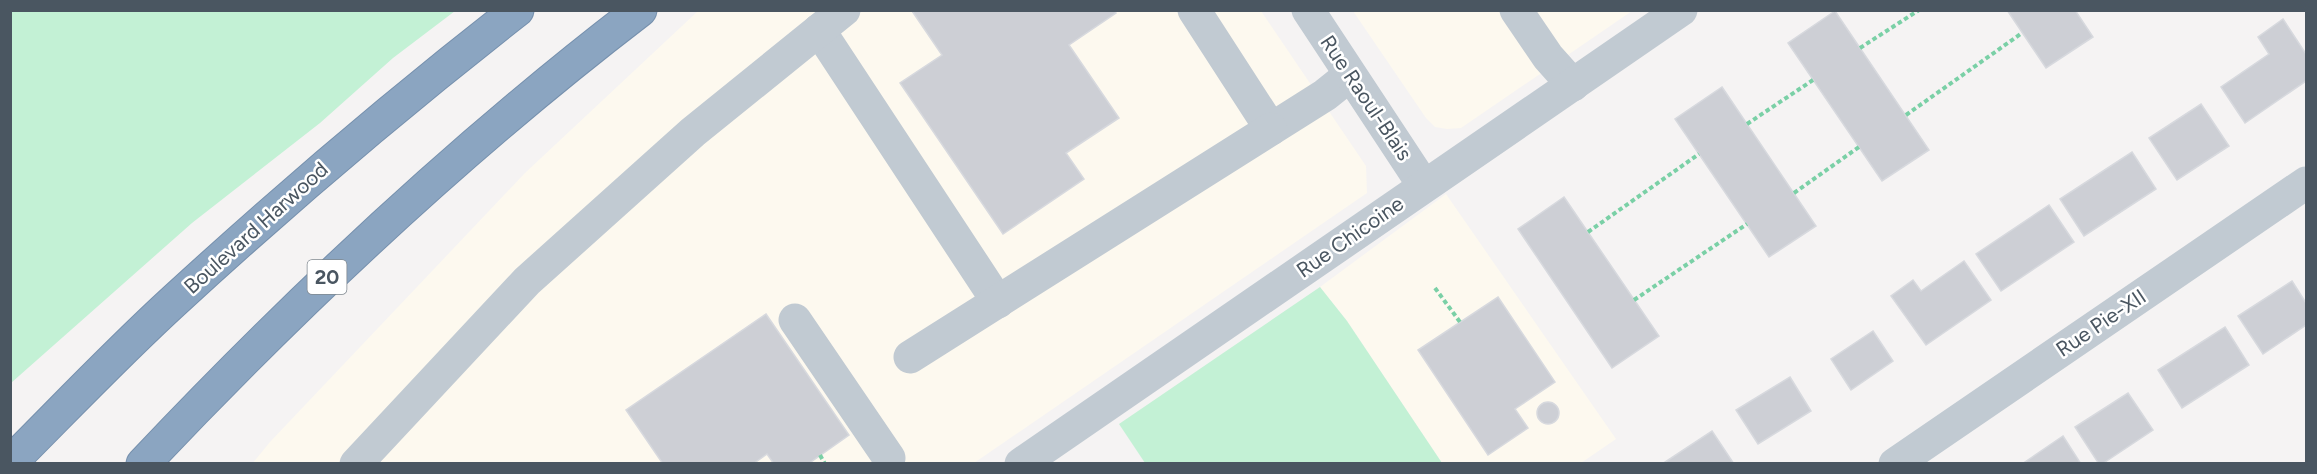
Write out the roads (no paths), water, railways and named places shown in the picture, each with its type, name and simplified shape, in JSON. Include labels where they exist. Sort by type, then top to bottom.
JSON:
[{"type":"highway","name":"Boulevard Harwood","points":[[10,463],[173,302],[294,193],[517,10]]},
{"type":"highway","name":"20","points":[[143,464],[252,349],[375,233],[524,103],[640,10]]},
{"type":"street","points":[[356,464],[527,281],[693,132],[844,10]]},
{"type":"street","points":[[1194,10],[1272,129]]},
{"type":"street","name":"Rue Raoul-Blais","points":[[1308,10],[1424,186]]},
{"type":"street","points":[[1516,10],[1548,57],[1572,85]]},
{"type":"street","name":"Rue Chicoine","points":[[1021,464],[1572,85],[1639,22],[1681,10]]},
{"type":"street","points":[[819,30],[998,302]]},
{"type":"street","points":[[910,357],[1272,129],[1325,95],[1350,75]]},
{"type":"street","name":"Rue Pie-XII","points":[[1895,464],[2307,183]]},
{"type":"street","points":[[795,320],[887,462]]}]
